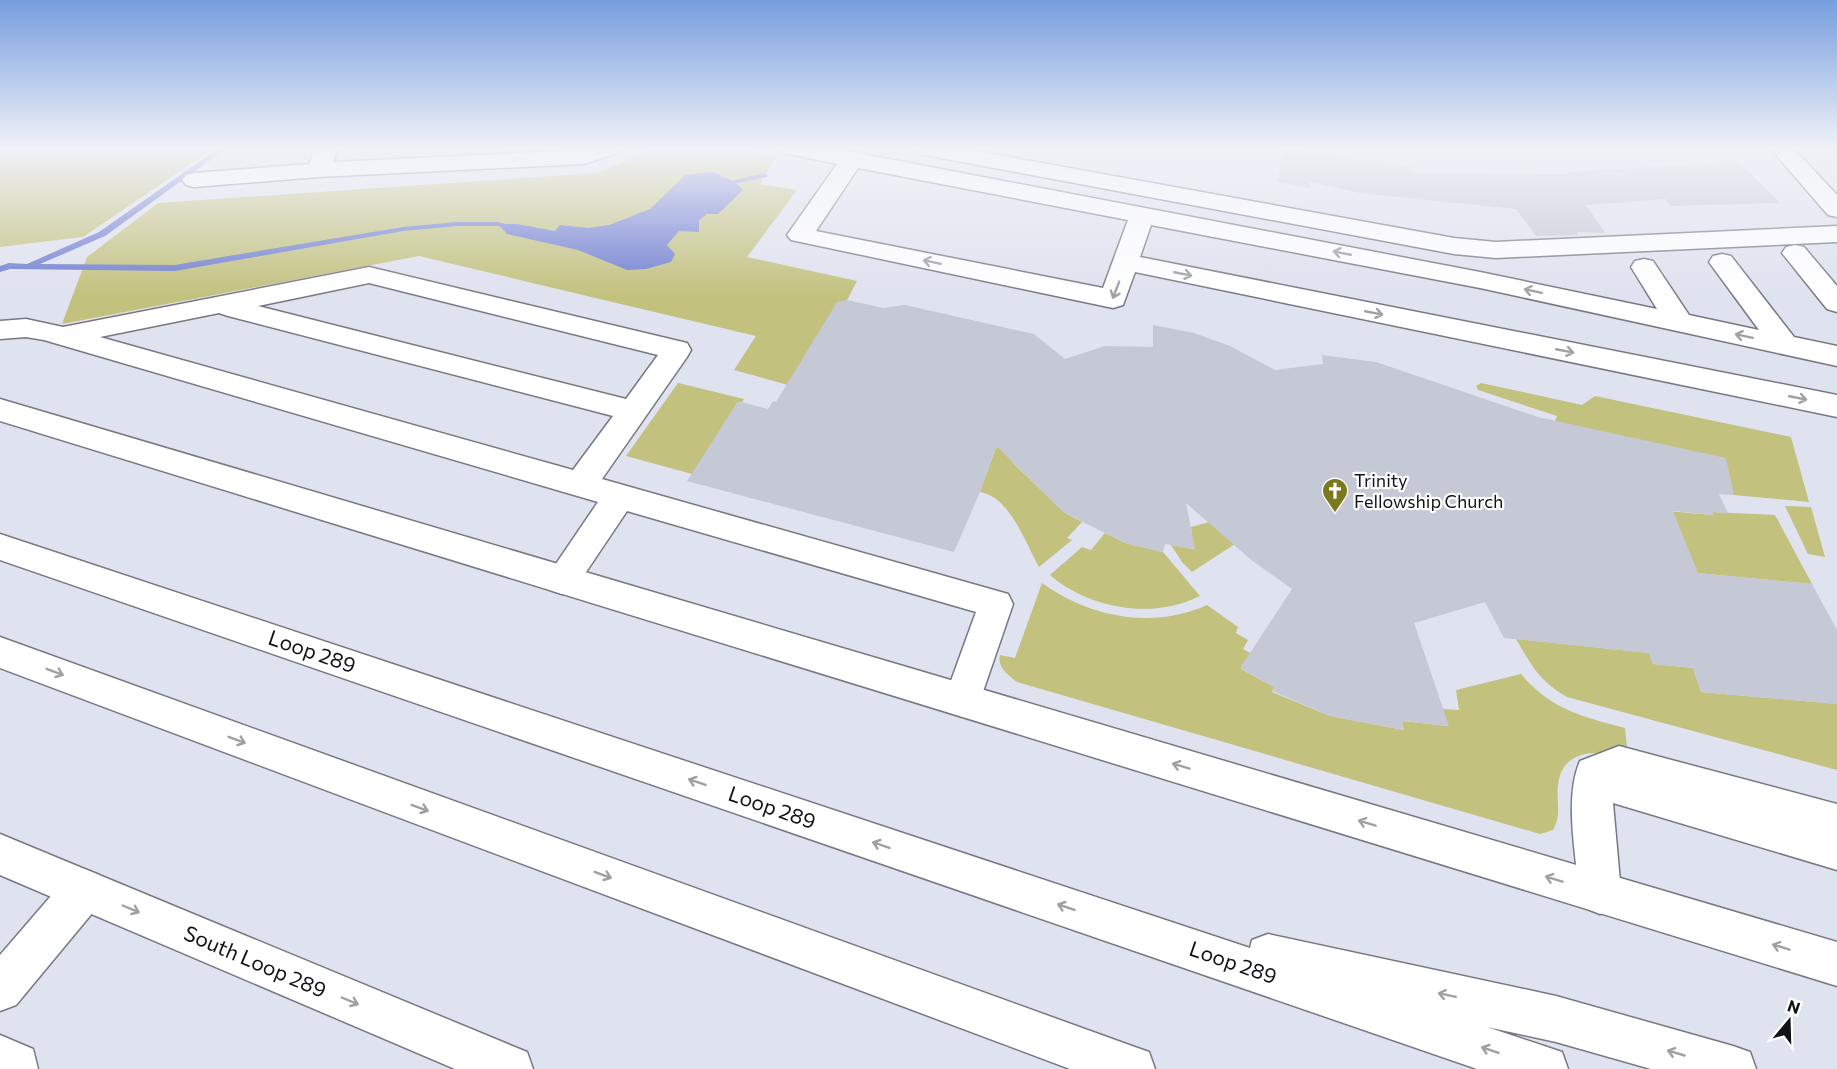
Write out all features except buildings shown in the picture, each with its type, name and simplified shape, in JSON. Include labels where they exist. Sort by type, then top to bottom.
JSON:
[{"type":"main road","points":[[825,198],[800,235],[1113,299],[1142,215]]},
{"type":"main road","points":[[1053,198],[1585,302],[1829,354],[1836,397],[1126,262]]},
{"type":"main road","points":[[1197,198],[1443,244],[1496,250],[1837,234]]},
{"type":"main road","points":[[1826,198],[1837,210]]},
{"type":"main road","points":[[1795,253],[1837,303]]},
{"type":"main road","points":[[1722,262],[1785,345]]},
{"type":"main road","points":[[1562,264],[1585,302]]},
{"type":"main road","points":[[1644,267],[1679,322]]},
{"type":"main road","points":[[62,336],[369,275],[677,350],[580,485]]},
{"type":"main road","points":[[219,304],[633,411]]},
{"type":"main road","points":[[0,330],[26,328],[62,336],[996,604],[963,700]]},
{"type":"main road","points":[[0,410],[1837,964]]},
{"type":"main road","points":[[562,580],[620,496]]},
{"type":"main road","name":"Loop 289","points":[[0,547],[1545,1069]]},
{"type":"main road","points":[[0,652],[1132,1069]]},
{"type":"main road","points":[[1594,774],[1619,764],[1837,824]]},
{"type":"main road","points":[[1594,774],[1592,796],[1600,893]]},
{"type":"main road","points":[[1594,774],[1631,792],[1837,850]]},
{"type":"main road","name":"South Loop 289","points":[[0,854],[510,1069]]},
{"type":"main road","points":[[0,990],[84,890]]},
{"type":"main road","points":[[1110,922],[1556,1019],[1732,1069]]},
{"type":"main road","points":[[0,1058],[16,1066],[14,1069]]},
{"type":"shaded area","points":[[0,198],[141,198],[83,237],[0,247]]},
{"type":"shaded area","points":[[233,198],[791,198],[747,257],[857,281],[847,300],[837,303],[788,385],[734,370],[756,336],[419,256],[62,324],[87,257],[158,203]]},
{"type":"shaded area","points":[[678,383],[744,399],[729,423],[707,478],[626,456]]},
{"type":"shaded area","points":[[1481,383],[1582,405],[1595,396],[1791,437],[1809,502],[1734,495],[1554,423],[1557,416],[1478,390],[1476,386]]},
{"type":"shaded area","points":[[1014,436],[1013,463],[1065,513],[1082,522],[1067,538],[1072,540],[1039,567],[1008,511],[1000,502],[980,492],[996,447]]},
{"type":"shaded area","points":[[1598,505],[1713,515],[1712,512],[1775,515],[1812,584],[1698,573]]},
{"type":"shaded area","points":[[1785,506],[1811,507],[1825,557],[1808,554]]},
{"type":"shaded area","points":[[1209,522],[1244,538],[1192,572],[1171,545],[1194,549],[1191,527]]},
{"type":"shaded area","points":[[1105,533],[1125,543],[1163,552],[1200,596],[1162,608],[1122,607],[1084,596],[1066,587],[1050,575],[1082,547],[1091,550]]},
{"type":"shaded area","points":[[1042,583],[1080,604],[1122,616],[1165,617],[1186,613],[1207,605],[1238,627],[1236,633],[1248,640],[1243,649],[1250,653],[1241,669],[1274,687],[1272,692],[1330,716],[1404,730],[1402,721],[1448,726],[1443,709],[1459,710],[1456,690],[1521,674],[1556,704],[1581,715],[1625,728],[1628,757],[1606,753],[1584,754],[1567,764],[1561,773],[1558,785],[1556,824],[1553,830],[1540,834],[1017,682],[1002,667],[1000,655],[1015,658]]},
{"type":"shaded area","points":[[1516,639],[1649,653],[1653,664],[1693,668],[1701,692],[1837,704],[1837,770],[1567,697],[1543,679]]},
{"type":"water","points":[[661,198],[735,198],[718,214],[707,214],[699,220],[699,232],[679,231],[667,245],[675,254],[671,262],[646,269],[627,270],[578,250],[507,234],[498,224],[517,224],[555,231],[560,225],[588,228],[609,225],[650,209]]},
{"type":"waterway","points":[[30,265],[102,234],[153,198]]},
{"type":"waterway","points":[[0,269],[9,266],[175,268],[403,229],[457,224],[498,224],[511,227]]},
{"type":"place","name":"Trinity Fellowship Church","points":[[1335,514]]}]
